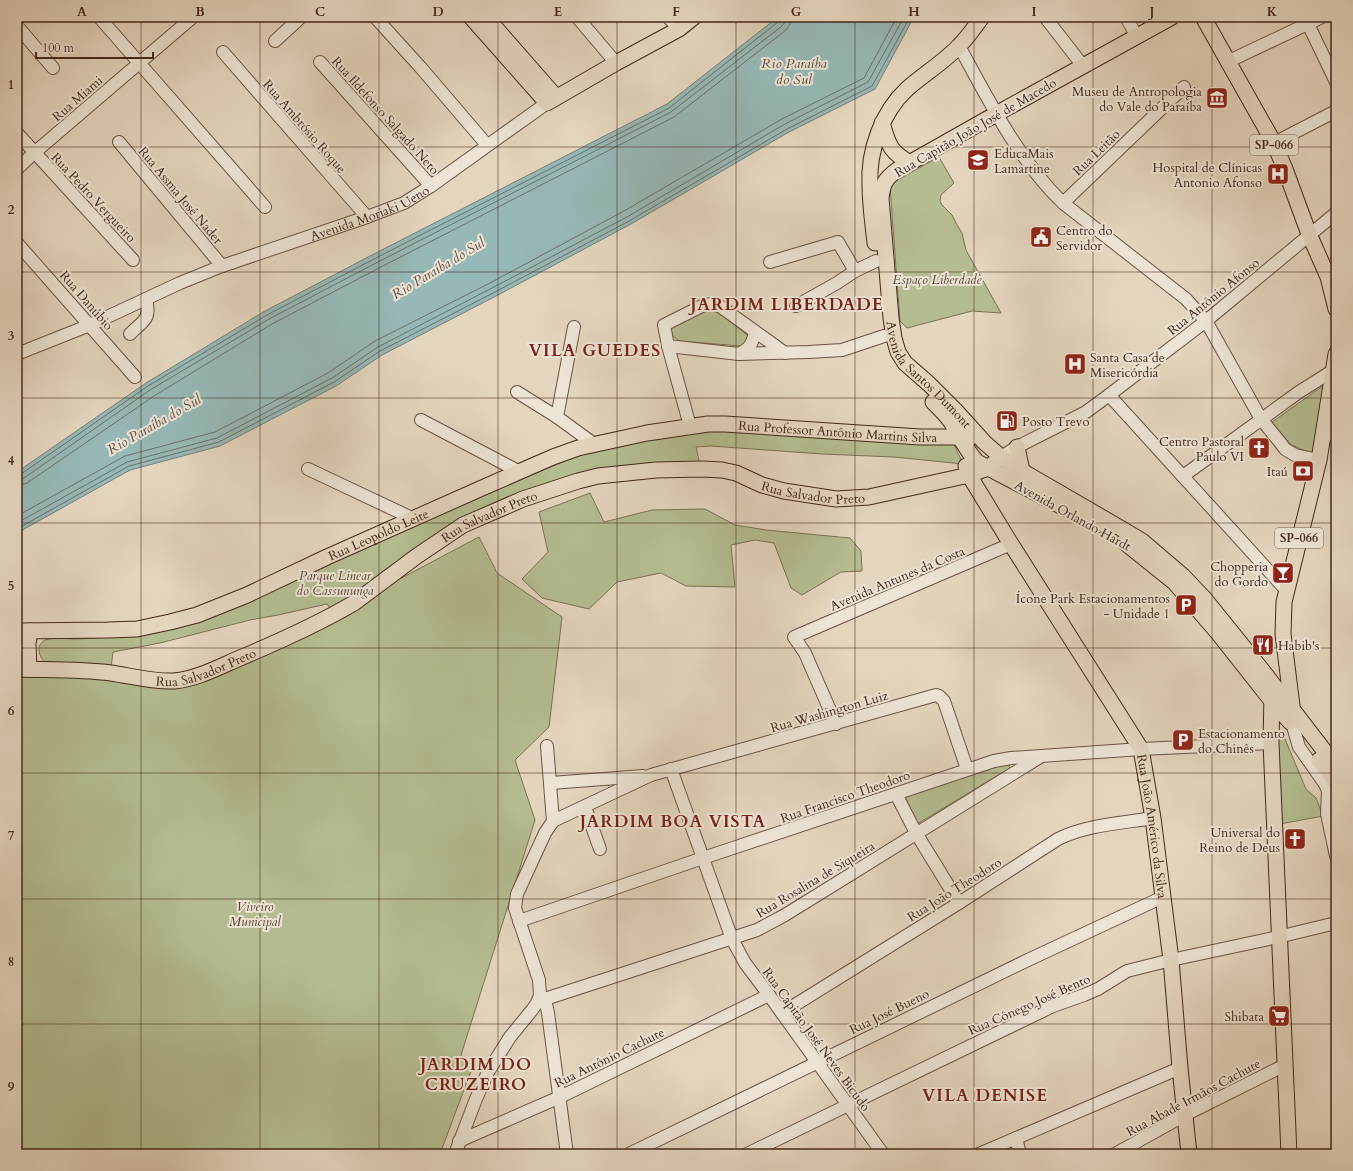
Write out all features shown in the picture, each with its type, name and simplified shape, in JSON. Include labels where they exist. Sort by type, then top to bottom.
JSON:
[{"type":"main road","points":[[471,17],[551,100]]},
{"type":"main road","points":[[486,17],[551,100]]},
{"type":"main road","name":"Avenida Moriaki Ueno","points":[[551,100],[679,29],[694,17]]},
{"type":"main road","name":"Avenida Santos Dumont","points":[[961,440],[946,415],[923,392],[905,377],[892,361],[886,349],[876,261],[870,168],[875,144],[882,123],[893,104],[907,89],[959,46],[982,17]]},
{"type":"main road","name":"Rua Capitão João José de Macedo","points":[[885,181],[897,170],[1172,17]]},
{"type":"main road","name":"SP-066","points":[[1203,17],[1274,143],[1309,234],[1332,274],[1336,309]]},
{"type":"main road","points":[[882,123],[893,150],[898,156],[910,163]]},
{"type":"main road","name":"Avenida Santos Dumont","points":[[885,181],[882,187],[881,198],[891,318],[898,352],[905,363],[956,411],[984,442],[1001,457]]},
{"type":"main road","name":"SP-066","points":[[1292,716],[1283,634],[1284,602],[1319,460],[1330,434],[1336,354]]},
{"type":"main road","name":"Rua Professor Antônio Martins Silva","points":[[690,426],[725,424],[984,442]]},
{"type":"main road","name":"Rua Leopoldo Leite","points":[[22,634],[137,628],[198,615],[247,595],[414,518],[553,457],[594,444],[690,426]]},
{"type":"main road","name":"Avenida Orlando Hardt","points":[[961,440],[977,462],[1118,537],[1175,582],[1271,700],[1292,716],[1336,766]]},
{"type":"main road","name":"Rua João Américo da Silva","points":[[961,440],[963,455],[969,475],[1141,749],[1153,818],[1171,960],[1189,1154]]},
{"type":"main road","points":[[1017,447],[1022,471]]},
{"type":"main road","points":[[988,468],[1001,457]]},
{"type":"main road","name":"Avenida Orlando Hardt","points":[[1001,457],[1022,471],[1142,541],[1183,576],[1204,598],[1274,684],[1292,716],[1336,782]]},
{"type":"main road","name":"Rua Salvador Preto","points":[[22,669],[110,673],[174,681],[211,671],[339,612],[354,603],[441,539],[463,525],[523,499],[598,476],[656,470],[722,470],[736,473],[773,488],[836,499],[869,497],[969,475],[988,468]]},
{"type":"main road","points":[[22,634],[22,669]]},
{"type":"main road","points":[[1262,670],[1269,669],[1278,658],[1283,634]]},
{"type":"main road","points":[[1274,684],[1271,700],[1271,743],[1278,937],[1289,1154]]},
{"type":"street","points":[[99,17],[265,206]]},
{"type":"street","name":"Rua Miami","points":[[17,170],[34,153],[193,17]]},
{"type":"street","points":[[275,41],[301,17]]},
{"type":"street","points":[[375,17],[487,145]]},
{"type":"street","points":[[577,17],[616,63]]},
{"type":"street","points":[[668,17],[679,29]]},
{"type":"street","points":[[1045,17],[1083,66]]},
{"type":"street","points":[[1126,17],[1137,36]]},
{"type":"street","points":[[1227,62],[1321,17]]},
{"type":"street","points":[[1308,24],[1336,82]]},
{"type":"street","points":[[17,26],[53,68]]},
{"type":"street","points":[[959,46],[996,114],[1047,188],[1062,203],[1186,299],[1206,321],[1261,419],[1285,449],[1295,454],[1319,460]]},
{"type":"street","name":"Rua Ambrósio Roque","points":[[223,52],[367,217]]},
{"type":"street","name":"Rua Ildefonso Salgado Neto","points":[[320,62],[431,186]]},
{"type":"street","name":"Rua Leitão","points":[[1062,203],[1184,87]]},
{"type":"street","name":"Avenida Moriaki Ueno","points":[[17,354],[90,325],[222,266],[404,203],[431,186],[551,100]]},
{"type":"street","points":[[1274,143],[1336,110]]},
{"type":"street","name":"Rua Pedro Vergueiro","points":[[17,133],[133,260]]},
{"type":"street","name":"Rua Assma José Nader","points":[[119,142],[222,266]]},
{"type":"street","name":"Rua Antônio Afonso","points":[[1001,457],[1017,447],[1086,412],[1206,321],[1336,213]]},
{"type":"street","points":[[770,262],[838,242],[855,271]]},
{"type":"street","name":"Rua Danúbio","points":[[17,243],[135,377]]},
{"type":"street","points":[[796,306],[855,271],[876,261]]},
{"type":"street","points":[[130,334],[148,314],[146,299]]},
{"type":"street","points":[[690,426],[668,346],[664,325],[704,305],[713,304],[721,307],[786,353]]},
{"type":"street","points":[[557,418],[574,328]]},
{"type":"street","points":[[739,354],[747,350],[752,343],[755,332]]},
{"type":"street","points":[[668,346],[739,354],[786,353],[842,350],[884,336]]},
{"type":"street","points":[[1183,476],[1261,419],[1334,370]]},
{"type":"street","points":[[517,392],[594,444]]},
{"type":"street","points":[[1109,395],[1286,590]]},
{"type":"street","points":[[421,420],[520,472]]},
{"type":"street","points":[[308,469],[414,518]]},
{"type":"street","name":"Avenida Antunes da Costa","points":[[836,724],[805,653],[794,637],[1011,544]]},
{"type":"street","name":"Rua Washington Luiz","points":[[553,821],[651,775],[931,696],[939,696],[944,702],[967,769]]},
{"type":"street","points":[[1292,716],[1299,747],[1325,784],[1328,791],[1327,814],[1336,856]]},
{"type":"street","name":"Rua Francisco Theodoro","points":[[519,921],[994,761],[1011,758],[1141,749],[1271,743]]},
{"type":"street","points":[[547,746],[553,821],[545,833],[517,894],[515,908],[539,980],[542,997],[548,1013],[567,1154]]},
{"type":"street","name":"Rua Rosalina de Siqueira","points":[[542,997],[732,939],[772,923],[1041,756]]},
{"type":"street","name":"Rua Capitão José Neves Bicudo","points":[[671,769],[732,939],[745,963],[883,1154]]},
{"type":"street","name":"Rua Washington Luiz","points":[[551,782],[651,775]]},
{"type":"street","points":[[896,794],[916,833],[959,903]]},
{"type":"street","points":[[1327,814],[1330,804],[1336,794]]},
{"type":"street","points":[[585,807],[600,849]]},
{"type":"street","name":"Rua João Theodoro","points":[[782,1013],[1069,833],[1153,818]]},
{"type":"street","name":"Rua José Bueno","points":[[629,1154],[1030,959],[1163,897]]},
{"type":"street","name":"Rua Cônego José Bento","points":[[747,1154],[1053,1006],[1098,989],[1127,971],[1336,923]]},
{"type":"street","name":"Rua Antônio Cachute","points":[[459,1141],[560,1097],[769,995]]},
{"type":"street","points":[[455,1154],[488,1072],[510,1037],[542,997]]},
{"type":"street","name":"Rua Abade Irmãos Cachute","points":[[1115,1154],[1185,1115],[1285,1065]]},
{"type":"street","points":[[979,1154],[1180,1068]]},
{"type":"street","points":[[1016,1138],[1020,1154]]},
{"type":"green space","name":"Espaço Liberdade","points":[[939,157],[954,183],[941,195],[940,201],[952,215],[962,233],[966,250],[1001,313],[972,311],[907,328],[900,321],[890,187],[892,183]]},
{"type":"green space","points":[[712,308],[746,334],[748,336],[747,342],[741,346],[679,341],[673,336],[670,329],[673,324]]},
{"type":"green space","points":[[1327,383],[1314,455],[1290,444],[1272,422]]},
{"type":"green space","name":"Parque Linear do Cassununga","points":[[709,426],[953,442],[963,464],[894,457],[822,454],[711,446],[696,447],[700,465],[521,496],[332,611],[327,604],[250,620],[160,643],[113,652],[111,668],[47,665],[40,656],[40,646],[45,640],[48,639],[98,638],[164,629],[582,454]]},
{"type":"green space","points":[[590,493],[604,522],[652,510],[705,509],[735,525],[766,530],[850,538],[861,551],[862,571],[841,572],[802,595],[791,588],[774,543],[755,540],[731,545],[735,587],[686,586],[661,573],[617,582],[589,609],[542,598],[522,579],[548,552],[539,512]]},
{"type":"green space","name":"Viveiro Municipal","points":[[479,537],[497,573],[562,617],[549,727],[515,760],[535,820],[461,1055],[471,1071],[440,1154],[17,1154],[17,673],[92,678],[182,687],[328,617]]},
{"type":"green space","points":[[1282,732],[1306,789],[1316,798],[1323,816],[1280,824],[1275,736]]},
{"type":"green space","points":[[1008,763],[1010,768],[917,824],[905,796],[969,774]]},
{"type":"water","name":"Rio Paraíba do Sul","points":[[778,17],[914,17],[875,89],[789,132],[631,224],[382,355],[336,386],[220,446],[130,470],[17,533],[17,472],[146,383],[265,311],[667,104]]},
{"type":"place","name":"Museu de Antropologia do Vale do Paraíba","points":[[1217,98]]},
{"type":"place","name":"EducaMais Lamartine","points":[[978,160]]},
{"type":"place","name":"Hospital de Clínicas Antonio Afonso","points":[[1278,174]]},
{"type":"place","name":"Centro do Servidor","points":[[1041,237]]},
{"type":"place","name":"Santa Casa de Misericórdia","points":[[1075,364]]},
{"type":"place","name":"Posto Trevo","points":[[1007,421]]},
{"type":"place","name":"Centro Pastoral Paulo VI","points":[[1259,448]]},
{"type":"place","name":"Itaú","points":[[1303,471]]},
{"type":"place","name":"Chopperia do Gordo","points":[[1283,573]]},
{"type":"place","name":"Ícone Park Estacionamentos - Unidade 1","points":[[1186,605]]},
{"type":"place","name":"Habib's","points":[[1263,645]]},
{"type":"place","name":"Estacionamento do Chinês","points":[[1183,740]]},
{"type":"place","name":"Universal do Reino de Deus","points":[[1295,839]]},
{"type":"place","name":"Shibata","points":[[1279,1016]]},
{"type":"district","name":"JARDIM LIBERDADE","points":[[787,304]]},
{"type":"district","name":"VILA GUEDES","points":[[595,350]]},
{"type":"district","name":"JARDIM BOA VISTA","points":[[673,821]]},
{"type":"district","name":"JARDIM DO CRUZEIRO","points":[[476,1074]]},
{"type":"district","name":"VILA DENISE","points":[[985,1095]]}]
